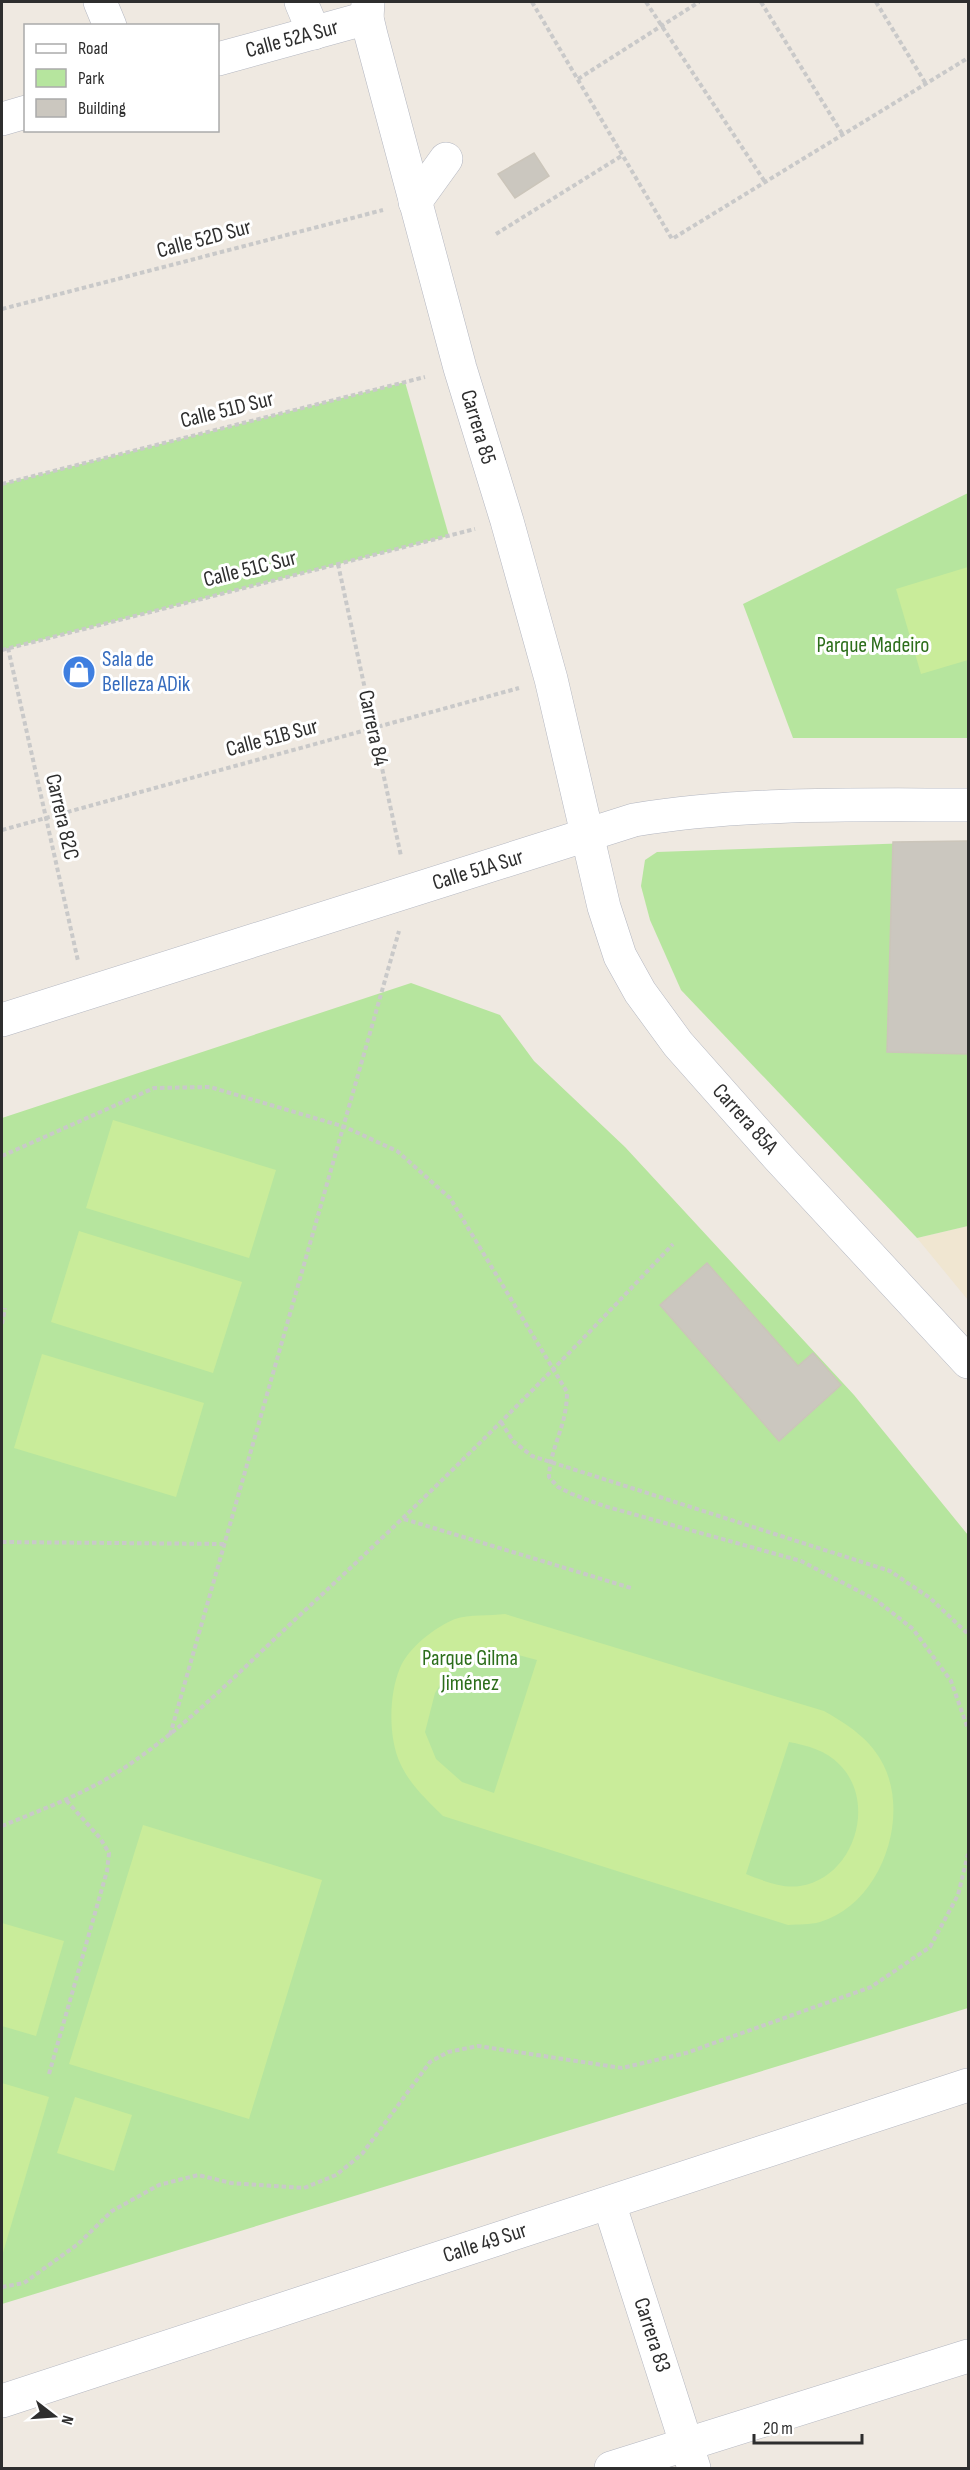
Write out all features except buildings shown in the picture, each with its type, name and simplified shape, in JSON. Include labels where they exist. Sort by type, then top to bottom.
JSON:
[{"type":"street","points":[[100,2],[109,24]]},
{"type":"street","points":[[301,2],[314,33]]},
{"type":"street","name":"Calle 52A Sur","points":[[219,59],[314,33],[368,10]]},
{"type":"street","name":"Carrera 85","points":[[368,10],[415,202],[460,368],[507,521],[551,679],[589,836]]},
{"type":"street","points":[[2,119],[24,113]]},
{"type":"street","points":[[415,202],[446,159]]},
{"type":"street","name":"Calle 51A Sur","points":[[2,1020],[634,820],[681,813],[795,807],[969,804]]},
{"type":"street","name":"Carrera 85A","points":[[589,836],[604,907],[616,946],[640,992],[678,1044],[734,1107],[969,1362]]},
{"type":"street","name":"Calle 49 Sur","points":[[2,2401],[969,2085]]},
{"type":"street","name":"Carrera 83","points":[[609,2203],[691,2457]]},
{"type":"street","points":[[611,2469],[691,2457],[969,2356]]},
{"type":"path","points":[[532,2],[672,239],[969,58]]},
{"type":"path","points":[[646,2],[765,182]]},
{"type":"path","points":[[578,79],[699,2]]},
{"type":"path","points":[[761,2],[843,135]]},
{"type":"path","points":[[876,2],[926,84]]},
{"type":"path","points":[[496,234],[623,154]]},
{"type":"path","name":"Calle 52D Sur","points":[[2,309],[415,202]]},
{"type":"path","name":"Calle 51D Sur","points":[[2,484],[460,368]]},
{"type":"path","name":"Calle 51C Sur","points":[[2,650],[507,521]]},
{"type":"path","name":"Carrera 84","points":[[338,564],[408,891]]},
{"type":"path","name":"Carrera 82C","points":[[8,648],[85,992]]},
{"type":"path","name":"Calle 51B Sur","points":[[2,830],[551,679]]},
{"type":"path","points":[[170,1735],[345,1127],[408,891]]},
{"type":"path","points":[[2,1156],[154,1088],[210,1087],[345,1127],[397,1151],[450,1198],[567,1392],[564,1427],[550,1462],[549,1478],[558,1487],[572,1494],[801,1561],[876,1600],[913,1629],[926,1646],[951,1681],[969,1729]]},
{"type":"path","points":[[2,1826],[65,1799],[123,1770],[170,1735],[404,1519],[553,1372],[673,1244]]},
{"type":"path","points":[[2,1324],[5,1308]]},
{"type":"path","points":[[501,1422],[513,1441],[532,1456],[890,1571],[930,1598],[969,1634]]},
{"type":"path","points":[[404,1519],[631,1588]]},
{"type":"path","points":[[2,1542],[225,1544]]},
{"type":"path","points":[[49,2074],[107,1871],[109,1853],[100,1838],[65,1799]]},
{"type":"path","points":[[2,2287],[24,2283],[78,2244],[112,2211],[159,2185],[198,2175],[231,2183],[304,2188],[336,2175],[362,2154],[430,2062],[448,2052],[478,2046],[622,2068],[686,2054],[872,1987],[930,1947],[958,1895],[969,1854]]},
{"type":"shaded area","points":[[968,1226],[968,1300],[917,1238]]},
{"type":"green space","points":[[405,382],[449,536],[2,650],[2,484]]},
{"type":"green space","name":"Parque Madeiro","points":[[968,493],[968,738],[793,738],[743,604]]},
{"type":"green space","points":[[968,567],[968,660],[921,674],[896,589]]},
{"type":"green space","points":[[968,841],[968,1226],[917,1238],[681,990],[650,920],[641,886],[645,860],[657,852]]},
{"type":"green space","name":"Parque Gilma Jiménez","points":[[411,983],[500,1015],[534,1061],[625,1147],[854,1395],[968,1535],[968,2008],[2,2304],[2,1118]]},
{"type":"green space","points":[[113,1120],[276,1170],[249,1258],[86,1208]]},
{"type":"green space","points":[[79,1231],[242,1282],[213,1373],[51,1322]]},
{"type":"green space","points":[[42,1354],[204,1403],[176,1497],[14,1448]]},
{"type":"green space","points":[[505,1614],[824,1711],[850,1727],[873,1748],[884,1766],[891,1787],[893,1811],[891,1834],[884,1858],[873,1879],[859,1898],[841,1912],[820,1922],[788,1925],[443,1816],[414,1785],[404,1771],[396,1753],[391,1715],[396,1678],[409,1653],[439,1628],[461,1617]],"holes":[[[500,1650],[537,1660],[494,1793],[462,1782],[436,1759],[425,1732],[435,1693],[451,1667],[474,1654]],[[789,1742],[816,1749],[839,1764],[851,1780],[857,1798],[858,1817],[854,1836],[846,1854],[834,1869],[819,1880],[793,1887],[746,1874]]]},
{"type":"green space","points":[[143,1825],[322,1880],[249,2119],[69,2064]]},
{"type":"green space","points":[[2,1923],[64,1941],[36,2036],[2,2026]]},
{"type":"green space","points":[[2,2083],[49,2097],[2,2256]]},
{"type":"green space","points":[[75,2097],[132,2115],[114,2171],[57,2153]]},
{"type":"place","name":"Sala de Belleza ADik","points":[[79,672]]}]
